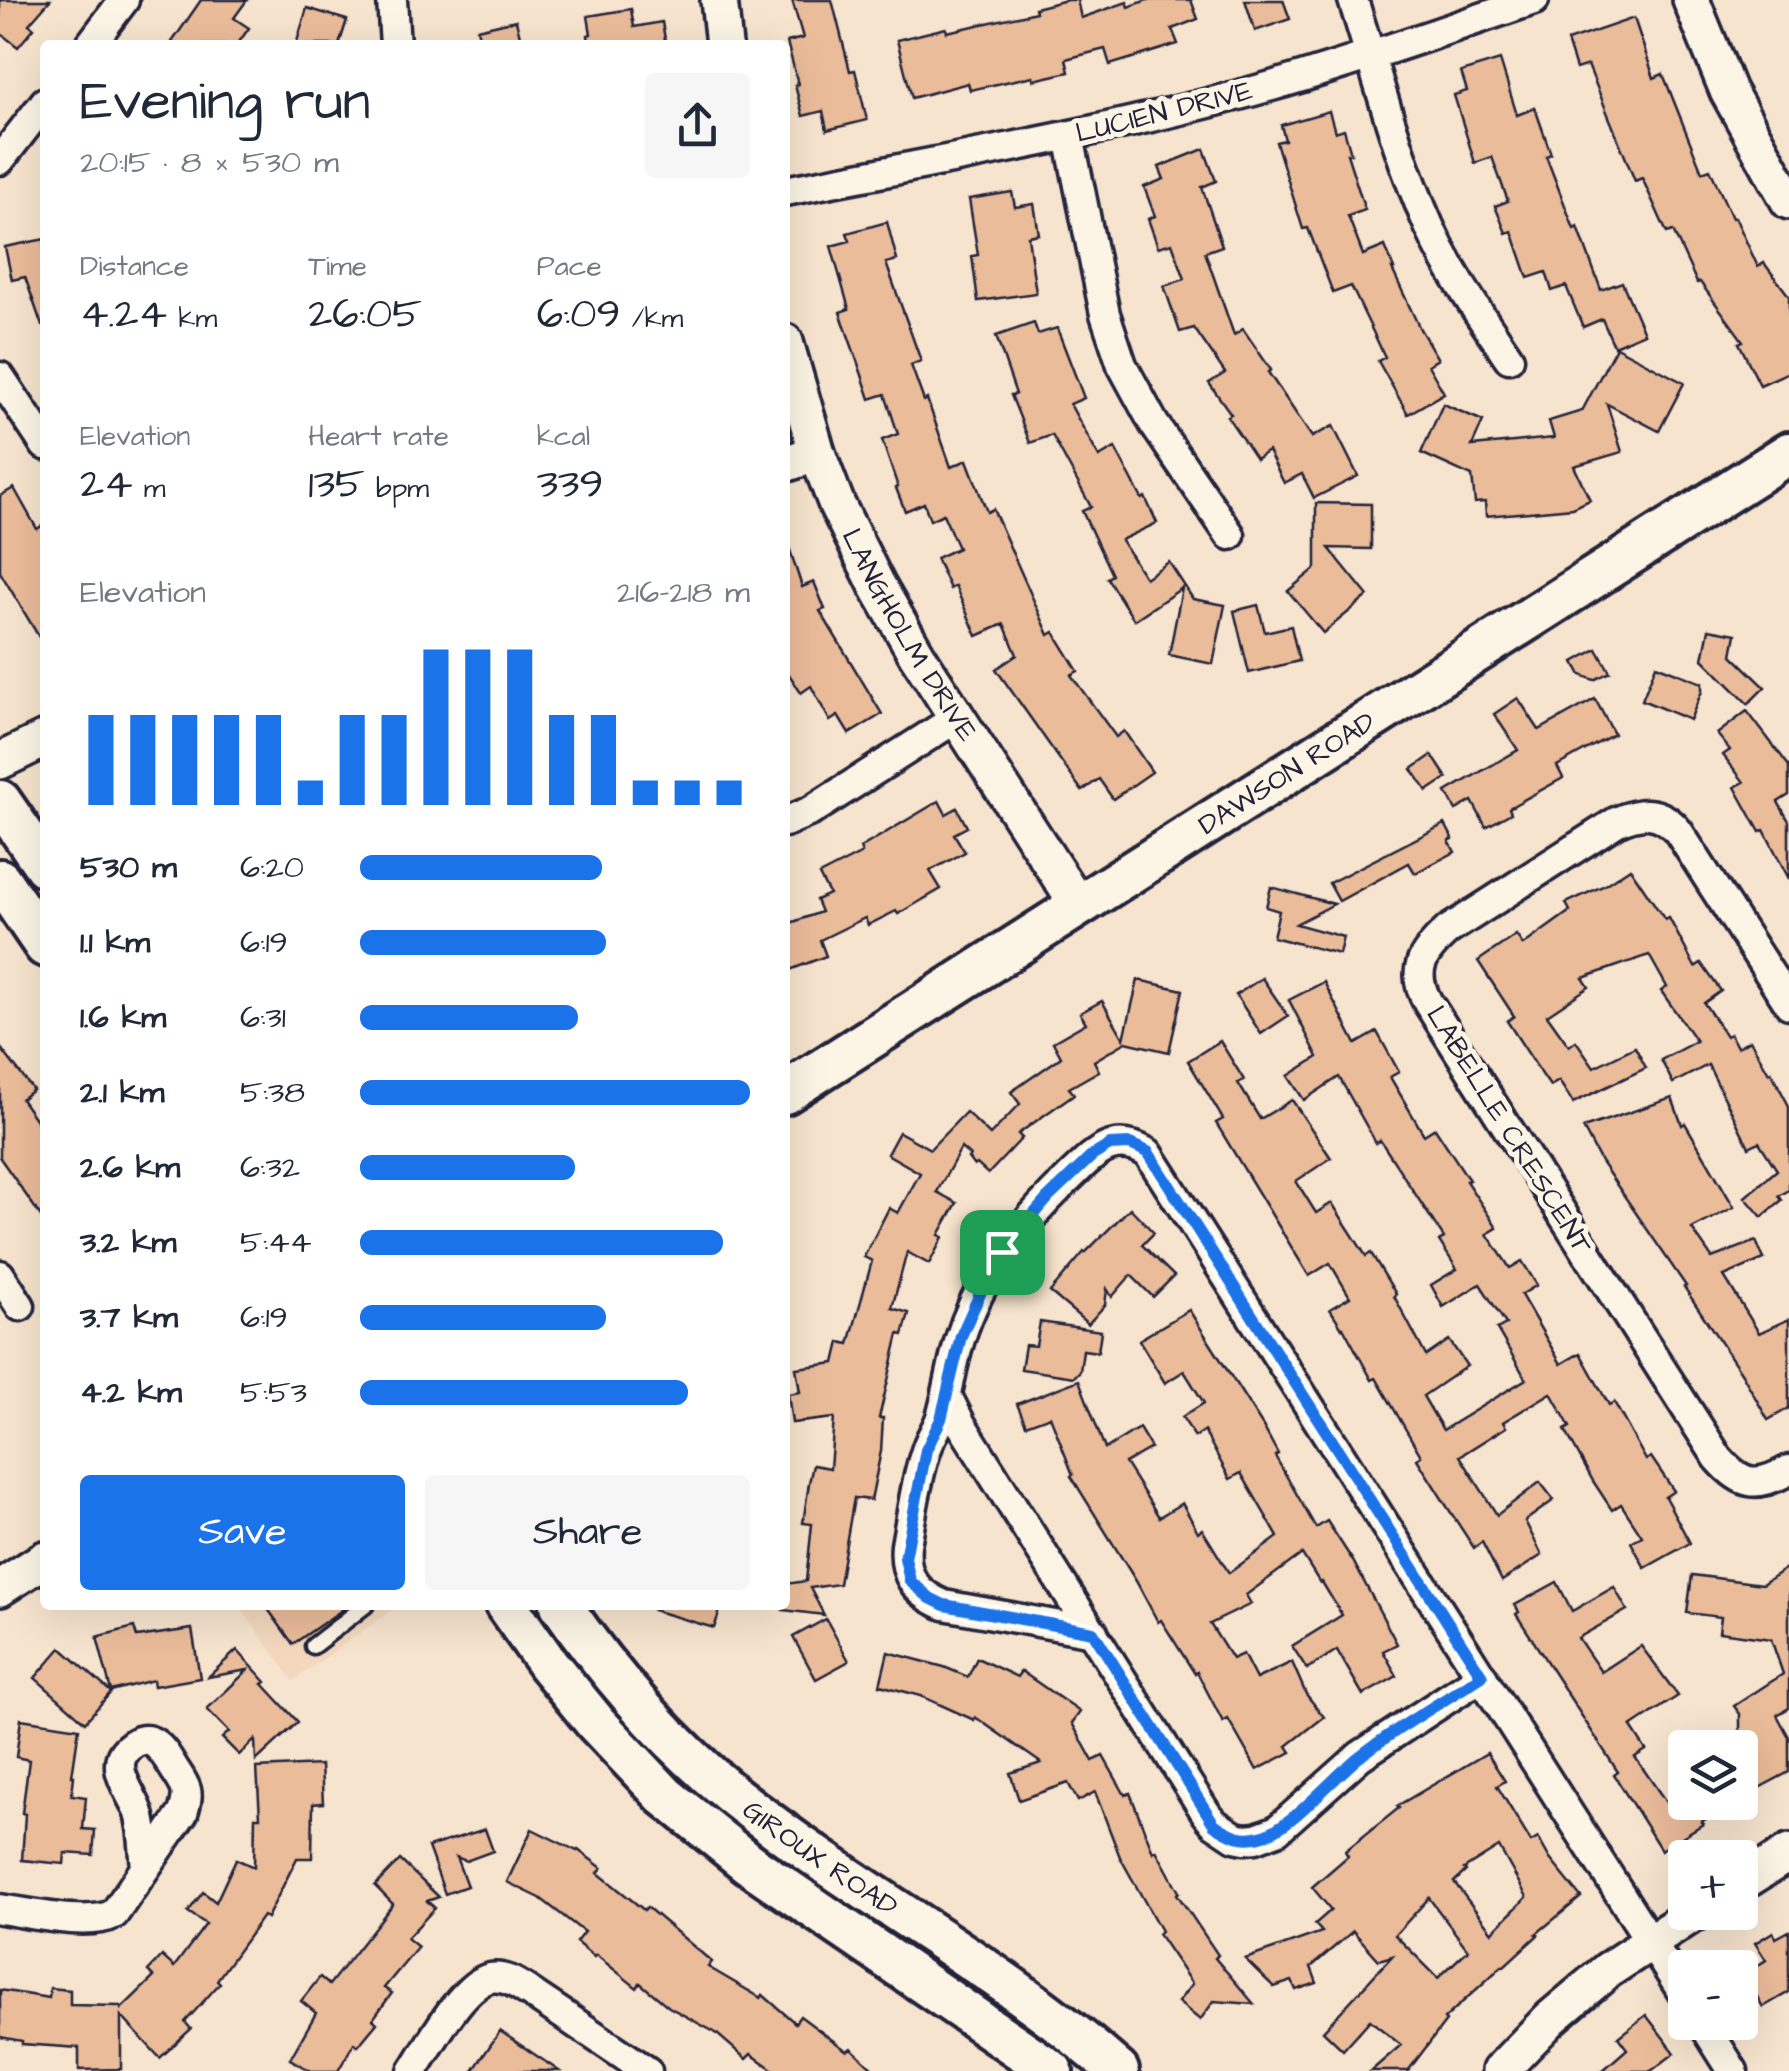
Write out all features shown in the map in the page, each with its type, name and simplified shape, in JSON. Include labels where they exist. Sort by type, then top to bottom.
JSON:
[{"type":"main road","name":"DAWSON ROAD","points":[[790,1090],[1789,453]]},
{"type":"main road","points":[[0,801],[40,859]]},
{"type":"main road","points":[[0,880],[40,939]]},
{"type":"main road","name":"GIROUX ROAD","points":[[510,1610],[596,1723],[665,1796],[706,1831],[1052,2071]]},
{"type":"main road","name":"GIROUX ROAD","points":[[564,1610],[642,1708],[694,1762],[732,1794],[804,1848],[1029,1998],[1118,2071]]},
{"type":"street","points":[[94,40],[124,0]]},
{"type":"street","points":[[392,0],[396,40]]},
{"type":"street","points":[[719,0],[723,40]]},
{"type":"street","points":[[1353,0],[1430,230],[1463,290],[1509,358]]},
{"type":"street","name":"LUCIEN DRIVE","points":[[790,190],[1069,136],[1206,104],[1534,0]]},
{"type":"street","points":[[1692,0],[1728,92],[1789,200]]},
{"type":"street","points":[[0,160],[40,108]]},
{"type":"street","points":[[1069,136],[1105,314],[1122,365],[1154,424],[1230,535]]},
{"type":"street","points":[[0,376],[40,437]]},
{"type":"street","name":"LANGHOLM DRIVE","points":[[790,379],[801,459],[837,505],[917,655],[1079,907]]},
{"type":"street","points":[[790,820],[811,811],[958,717]]},
{"type":"street","points":[[0,761],[40,741]]},
{"type":"street","name":"LABELLE CRESCENT","points":[[1789,1004],[1678,831],[1652,813],[1616,822],[1448,930],[1426,953],[1418,982],[1718,1458],[1739,1479],[1749,1482],[1771,1479],[1789,1470]]},
{"type":"street","points":[[1093,1632],[944,1605],[910,1581],[905,1558],[926,1450],[941,1419],[961,1336],[989,1274],[1048,1198],[1102,1149],[1130,1144],[1148,1152],[1668,1970]]},
{"type":"street","points":[[0,1275],[20,1306]]},
{"type":"street","points":[[947,1396],[960,1424],[1206,1813],[1224,1832],[1245,1839],[1276,1830],[1371,1748],[1482,1676]]},
{"type":"street","points":[[0,1588],[40,1562]]},
{"type":"street","points":[[1758,1873],[1789,1853]]},
{"type":"street","points":[[0,1909],[83,1920],[104,1919],[114,1914],[146,1867]]},
{"type":"street","points":[[1500,2071],[1524,2044],[1608,1970],[1668,1930]]},
{"type":"street","points":[[413,2071],[461,1999],[494,1978],[511,1981],[528,1991],[646,2071]]},
{"type":"street","points":[[1713,2040],[1733,2071]]},
{"type":"lane","points":[[313,1646],[356,1610]]},
{"type":"shaded area","points":[[243,1610],[392,1610],[293,1681]]},
{"type":"building","points":[[0,0],[50,0],[29,24],[34,28],[18,47],[0,33]]},
{"type":"building","points":[[201,0],[247,0],[234,18],[249,28],[241,40],[173,40]]},
{"type":"building","points":[[792,0],[832,0],[867,120],[827,130],[823,111],[803,116],[790,41],[803,38]]},
{"type":"building","points":[[1077,0],[1081,18],[1127,2],[1129,7],[1147,0],[1191,0],[1198,19],[1172,29],[1178,44],[1110,65],[1105,49],[1066,59],[1069,72],[970,90],[968,83],[912,98],[897,40],[1036,12],[1035,8]]},
{"type":"building","points":[[1245,0],[1283,0],[1290,19],[1255,31]]},
{"type":"building","points":[[307,8],[347,20],[341,40],[297,40]]},
{"type":"building","points":[[631,9],[634,27],[662,22],[665,40],[588,40],[588,16]]},
{"type":"building","points":[[1634,18],[1654,78],[1663,74],[1702,172],[1710,169],[1758,267],[1764,263],[1789,296],[1789,372],[1760,385],[1739,343],[1743,341],[1697,283],[1673,231],[1667,233],[1642,178],[1635,181],[1588,65],[1576,69],[1567,41]]},
{"type":"building","points":[[516,20],[521,40],[480,40],[477,29]]},
{"type":"building","points":[[1500,60],[1517,115],[1535,108],[1551,154],[1546,156],[1601,290],[1622,282],[1644,333],[1614,346],[1602,319],[1583,327],[1566,286],[1552,291],[1546,272],[1528,278],[1512,231],[1506,233],[1495,206],[1508,201],[1492,157],[1475,163],[1454,95],[1467,91],[1461,72]]},
{"type":"building","points":[[1329,111],[1335,132],[1344,129],[1351,153],[1347,154],[1365,210],[1348,216],[1363,255],[1385,246],[1420,329],[1438,359],[1428,365],[1444,393],[1408,414],[1378,361],[1385,357],[1351,286],[1333,293],[1308,228],[1303,229],[1276,142],[1285,140],[1281,125]]},
{"type":"building","points":[[1204,149],[1216,181],[1202,187],[1222,246],[1205,252],[1234,335],[1243,329],[1312,437],[1333,426],[1358,476],[1314,498],[1302,474],[1284,483],[1268,451],[1256,459],[1209,383],[1225,373],[1194,328],[1180,332],[1164,286],[1185,279],[1172,243],[1158,247],[1148,219],[1155,216],[1144,187],[1164,179],[1159,167]]},
{"type":"building","points":[[1012,192],[1015,207],[1034,204],[1039,234],[1028,236],[1036,293],[978,301],[972,256],[978,255],[969,199]]},
{"type":"building","points":[[887,222],[897,260],[886,263],[921,361],[911,365],[951,467],[967,460],[987,512],[993,509],[1049,635],[1054,632],[1078,671],[1071,675],[1116,737],[1124,731],[1152,772],[1113,799],[1099,779],[1082,791],[996,669],[1017,655],[1004,624],[977,636],[955,586],[950,589],[936,558],[958,548],[943,514],[930,520],[924,503],[905,511],[882,440],[898,434],[885,394],[870,399],[840,312],[849,309],[831,246],[850,241],[847,233]]},
{"type":"building","points":[[40,240],[40,320],[25,277],[12,280],[5,247]]},
{"type":"building","points":[[1034,323],[1038,334],[1057,328],[1084,398],[1070,404],[1099,457],[1115,448],[1157,523],[1121,540],[1145,578],[1169,562],[1193,599],[1225,605],[1213,664],[1169,655],[1182,588],[1134,620],[1107,578],[1112,575],[1082,511],[1091,507],[1052,435],[1030,443],[1011,395],[1016,394],[996,336]]},
{"type":"building","points":[[1616,347],[1684,383],[1659,431],[1607,404],[1622,452],[1574,466],[1590,500],[1573,508],[1486,516],[1485,502],[1475,503],[1472,476],[1421,453],[1443,404],[1483,421],[1472,446],[1554,438],[1549,421],[1582,411]]},
{"type":"building","points":[[14,488],[37,529],[40,527],[40,639],[0,572],[0,496]]},
{"type":"building","points":[[1316,503],[1371,504],[1371,549],[1329,548],[1368,596],[1323,633],[1288,591],[1316,568]]},
{"type":"building","points":[[790,550],[802,587],[814,582],[825,609],[820,611],[882,714],[849,734],[838,716],[830,721],[811,686],[801,693],[790,676]]},
{"type":"building","points":[[1258,605],[1265,632],[1291,626],[1299,661],[1249,673],[1234,611]]},
{"type":"building","points":[[1709,629],[1736,634],[1732,655],[1765,687],[1748,704],[1703,659]]},
{"type":"building","points":[[1597,649],[1610,672],[1594,680],[1581,675],[1574,662]]},
{"type":"building","points":[[1656,665],[1702,683],[1690,720],[1642,700]]},
{"type":"building","points":[[1518,698],[1539,730],[1595,699],[1614,734],[1557,766],[1563,778],[1509,808],[1511,813],[1486,827],[1472,801],[1456,810],[1446,792],[1518,750],[1494,714]]},
{"type":"building","points":[[1747,711],[1789,766],[1789,795],[1778,802],[1789,821],[1789,879],[1764,830],[1760,832],[1735,787],[1744,782],[1723,755],[1730,750],[1717,734]]},
{"type":"building","points":[[1432,755],[1447,778],[1427,791],[1412,769]]},
{"type":"building","points":[[939,801],[946,814],[957,808],[967,827],[954,834],[965,852],[930,871],[941,889],[898,914],[896,911],[868,925],[865,918],[820,940],[826,956],[790,970],[790,923],[821,912],[816,900],[829,894],[819,875],[862,853],[860,848]]},
{"type":"building","points":[[1445,824],[1455,852],[1415,873],[1409,863],[1339,901],[1329,883]]},
{"type":"building","points":[[1630,868],[1665,920],[1669,918],[1695,967],[1701,963],[1721,991],[1704,1003],[1726,1036],[1730,1034],[1737,1047],[1750,1040],[1789,1106],[1789,1190],[1762,1217],[1745,1197],[1777,1170],[1759,1142],[1749,1147],[1708,1065],[1673,1083],[1661,1060],[1696,1041],[1661,991],[1667,987],[1649,955],[1583,978],[1589,987],[1547,1015],[1569,1046],[1576,1041],[1594,1067],[1635,1047],[1646,1068],[1573,1103],[1559,1081],[1550,1086],[1537,1067],[1507,1021],[1514,1016],[1478,961],[1516,935],[1523,945],[1570,911],[1566,903]]},
{"type":"building","points":[[1271,887],[1334,904],[1296,924],[1343,937],[1339,954],[1273,937],[1279,911],[1266,907]]},
{"type":"building","points":[[1262,978],[1288,1016],[1261,1034],[1236,995]]},
{"type":"building","points":[[1138,980],[1183,990],[1169,1052],[1126,1042],[1094,1061],[1099,1071],[1069,1088],[1074,1094],[1018,1134],[1022,1138],[988,1174],[977,1164],[974,1166],[961,1148],[937,1192],[957,1203],[939,1235],[943,1237],[929,1264],[907,1252],[892,1308],[909,1313],[903,1335],[899,1334],[879,1418],[883,1418],[881,1451],[871,1500],[854,1498],[839,1584],[810,1588],[824,1615],[783,1610],[790,1610],[790,1583],[806,1581],[812,1524],[803,1523],[809,1483],[813,1465],[830,1468],[834,1418],[792,1423],[790,1394],[800,1392],[796,1368],[835,1363],[840,1342],[849,1344],[872,1261],[864,1257],[889,1208],[898,1213],[920,1173],[887,1154],[899,1132],[930,1149],[966,1112],[990,1135],[1020,1104],[1011,1092],[1061,1057],[1053,1042],[1086,1023],[1080,1013],[1102,1001],[1124,1039]]},
{"type":"building","points":[[1324,982],[1356,1044],[1377,1032],[1399,1072],[1390,1077],[1424,1135],[1435,1128],[1497,1228],[1487,1234],[1510,1268],[1522,1261],[1537,1285],[1521,1295],[1561,1364],[1580,1353],[1609,1405],[1614,1402],[1646,1460],[1651,1457],[1674,1491],[1665,1497],[1690,1543],[1645,1568],[1631,1542],[1642,1536],[1621,1504],[1612,1510],[1593,1481],[1565,1430],[1570,1427],[1551,1393],[1503,1422],[1506,1427],[1460,1456],[1497,1515],[1540,1482],[1554,1500],[1525,1521],[1542,1555],[1502,1581],[1482,1542],[1474,1548],[1417,1459],[1421,1456],[1376,1378],[1372,1380],[1330,1309],[1350,1297],[1330,1263],[1309,1276],[1216,1123],[1223,1119],[1188,1061],[1220,1041],[1244,1080],[1238,1083],[1260,1119],[1292,1100],[1331,1158],[1296,1181],[1316,1213],[1332,1203],[1366,1256],[1371,1253],[1426,1356],[1449,1340],[1467,1366],[1423,1396],[1443,1430],[1526,1379],[1497,1329],[1506,1324],[1480,1284],[1443,1307],[1431,1285],[1457,1269],[1439,1241],[1444,1238],[1380,1140],[1376,1143],[1339,1077],[1304,1100],[1288,1076],[1318,1057],[1289,1000]]},
{"type":"building","points":[[0,1047],[33,1090],[21,1099],[40,1126],[40,1215],[0,1158]]},
{"type":"building","points":[[1672,1098],[1682,1125],[1685,1123],[1734,1207],[1692,1229],[1712,1258],[1756,1241],[1764,1259],[1724,1276],[1759,1333],[1789,1319],[1789,1408],[1768,1420],[1583,1128]]},
{"type":"building","points":[[1130,1208],[1154,1233],[1142,1245],[1174,1276],[1153,1297],[1131,1275],[1112,1297],[1107,1289],[1105,1305],[1088,1324],[1050,1292]]},
{"type":"building","points":[[1189,1310],[1264,1428],[1278,1454],[1275,1456],[1316,1528],[1327,1521],[1397,1644],[1383,1651],[1397,1676],[1363,1695],[1337,1650],[1307,1669],[1292,1646],[1342,1615],[1302,1554],[1246,1595],[1251,1604],[1210,1624],[1232,1659],[1243,1654],[1256,1679],[1292,1662],[1306,1694],[1324,1717],[1287,1746],[1291,1752],[1257,1770],[1228,1719],[1223,1722],[1197,1672],[1161,1620],[1158,1622],[1071,1476],[1050,1416],[1026,1425],[1017,1404],[1079,1380],[1105,1449],[1139,1428],[1151,1448],[1125,1463],[1159,1517],[1182,1503],[1229,1573],[1278,1537],[1241,1473],[1230,1479],[1204,1431],[1195,1437],[1182,1417],[1204,1403],[1184,1371],[1165,1383],[1139,1340]]},
{"type":"building","points":[[1040,1322],[1101,1331],[1098,1352],[1083,1350],[1080,1371],[1074,1377],[1021,1369],[1025,1345],[1036,1346]]},
{"type":"building","points":[[1789,1566],[1789,1708],[1777,1715],[1789,1737],[1789,1772],[1758,1788],[1758,1730],[1740,1730],[1740,1714],[1734,1706],[1783,1674],[1771,1639],[1719,1632],[1721,1617],[1687,1613],[1692,1575],[1762,1584]]},
{"type":"building","points":[[1557,1582],[1572,1611],[1614,1587],[1627,1610],[1578,1638],[1601,1672],[1641,1646],[1678,1696],[1631,1727],[1646,1750],[1635,1757],[1668,1801],[1668,1820],[1704,1820],[1703,1824],[1677,1840],[1668,1840],[1668,1846],[1661,1850],[1614,1775],[1618,1772],[1516,1614],[1519,1612],[1515,1605]]},
{"type":"building","points":[[269,1610],[342,1610],[293,1644]]},
{"type":"building","points":[[653,1610],[720,1610],[714,1628]]},
{"type":"building","points":[[826,1619],[849,1661],[816,1679],[793,1637]]},
{"type":"building","points":[[134,1627],[137,1637],[192,1629],[200,1678],[154,1686],[153,1680],[111,1691],[97,1637]]},
{"type":"building","points":[[61,1648],[111,1692],[85,1722],[35,1678]]},
{"type":"building","points":[[237,1650],[298,1722],[256,1761],[255,1740],[239,1755],[222,1738],[229,1732],[207,1709],[248,1670],[208,1677]]},
{"type":"building","points":[[888,1652],[968,1677],[977,1658],[1017,1677],[1021,1671],[1080,1712],[1072,1723],[1093,1761],[1103,1756],[1125,1795],[1130,1793],[1153,1852],[1156,1850],[1177,1894],[1218,1955],[1215,1958],[1254,2004],[1214,2001],[1200,2020],[1178,2002],[1192,1984],[1158,1934],[1161,1931],[1120,1857],[1095,1792],[1078,1801],[1068,1783],[1019,1800],[1010,1773],[1041,1763],[975,1717],[974,1720],[921,1696],[880,1685]]},
{"type":"building","points":[[21,1719],[79,1728],[72,1795],[86,1797],[83,1829],[95,1830],[93,1855],[65,1853],[64,1864],[22,1860],[22,1813],[29,1760],[16,1757]]},
{"type":"building","points":[[1487,1753],[1505,1781],[1497,1786],[1531,1842],[1538,1838],[1581,1897],[1444,2019],[1408,2071],[1371,2071],[1401,2045],[1370,2020],[1343,2050],[1323,2031],[1392,1956],[1379,1960],[1353,1931],[1311,1967],[1317,1983],[1296,1990],[1292,1981],[1274,1987],[1245,1959],[1322,1932],[1315,1924],[1331,1910],[1312,1887],[1348,1856],[1345,1851],[1397,1806]],"holes":[[[1499,1847],[1527,1897],[1492,1932],[1454,1882],[1464,1869]],[[1429,1898],[1468,1950],[1438,1978],[1395,1935]]]},
{"type":"building","points":[[321,1765],[323,1803],[313,1804],[312,1858],[297,1858],[267,1918],[263,1916],[217,1980],[220,1983],[185,2022],[191,2029],[160,2058],[121,2016],[121,2069],[79,2070],[79,2048],[22,2044],[0,2037],[0,1990],[49,1998],[50,1988],[70,1990],[70,2005],[121,2009],[154,1977],[148,1971],[162,1956],[174,1967],[206,1924],[188,1912],[203,1892],[216,1902],[236,1859],[254,1867],[255,1817],[260,1817],[257,1768]]},
{"type":"building","points":[[485,1829],[493,1851],[466,1861],[456,1857],[467,1886],[445,1894],[428,1847]]},
{"type":"building","points":[[532,1829],[578,1850],[602,1868],[598,1873],[644,1910],[647,1907],[712,1962],[708,1967],[761,1998],[763,1995],[795,2023],[800,2016],[847,2051],[851,2048],[876,2071],[775,2071],[751,2054],[746,2059],[716,2033],[669,2007],[640,1983],[637,1988],[576,1942],[584,1932],[540,1898],[507,1882]]},
{"type":"building","points":[[400,1860],[439,1897],[427,1901],[435,1908],[407,1938],[418,1947],[384,1988],[392,1993],[373,2019],[377,2023],[358,2046],[354,2043],[338,2071],[311,2071],[290,2059],[316,2013],[301,2001],[320,1977],[329,1985],[393,1904],[375,1886]]},
{"type":"building","points":[[1789,1931],[1789,1992],[1763,2007],[1758,1998],[1758,1965],[1766,1960],[1755,1943],[1773,1932],[1776,1938]]},
{"type":"building","points":[[1646,2015],[1675,2053],[1651,2071],[1602,2071],[1627,2049],[1618,2037]]},
{"type":"building","points":[[500,2031],[559,2071],[473,2071]]},
{"type":"route","points":[[1130,1144],[1148,1152],[1482,1676],[1371,1748],[1276,1830],[1245,1839],[1214,1824],[1093,1632],[944,1605],[920,1592],[910,1581],[905,1558],[926,1450],[941,1419],[961,1336],[1002,1252],[1048,1198],[1102,1149],[1130,1144]]}]
